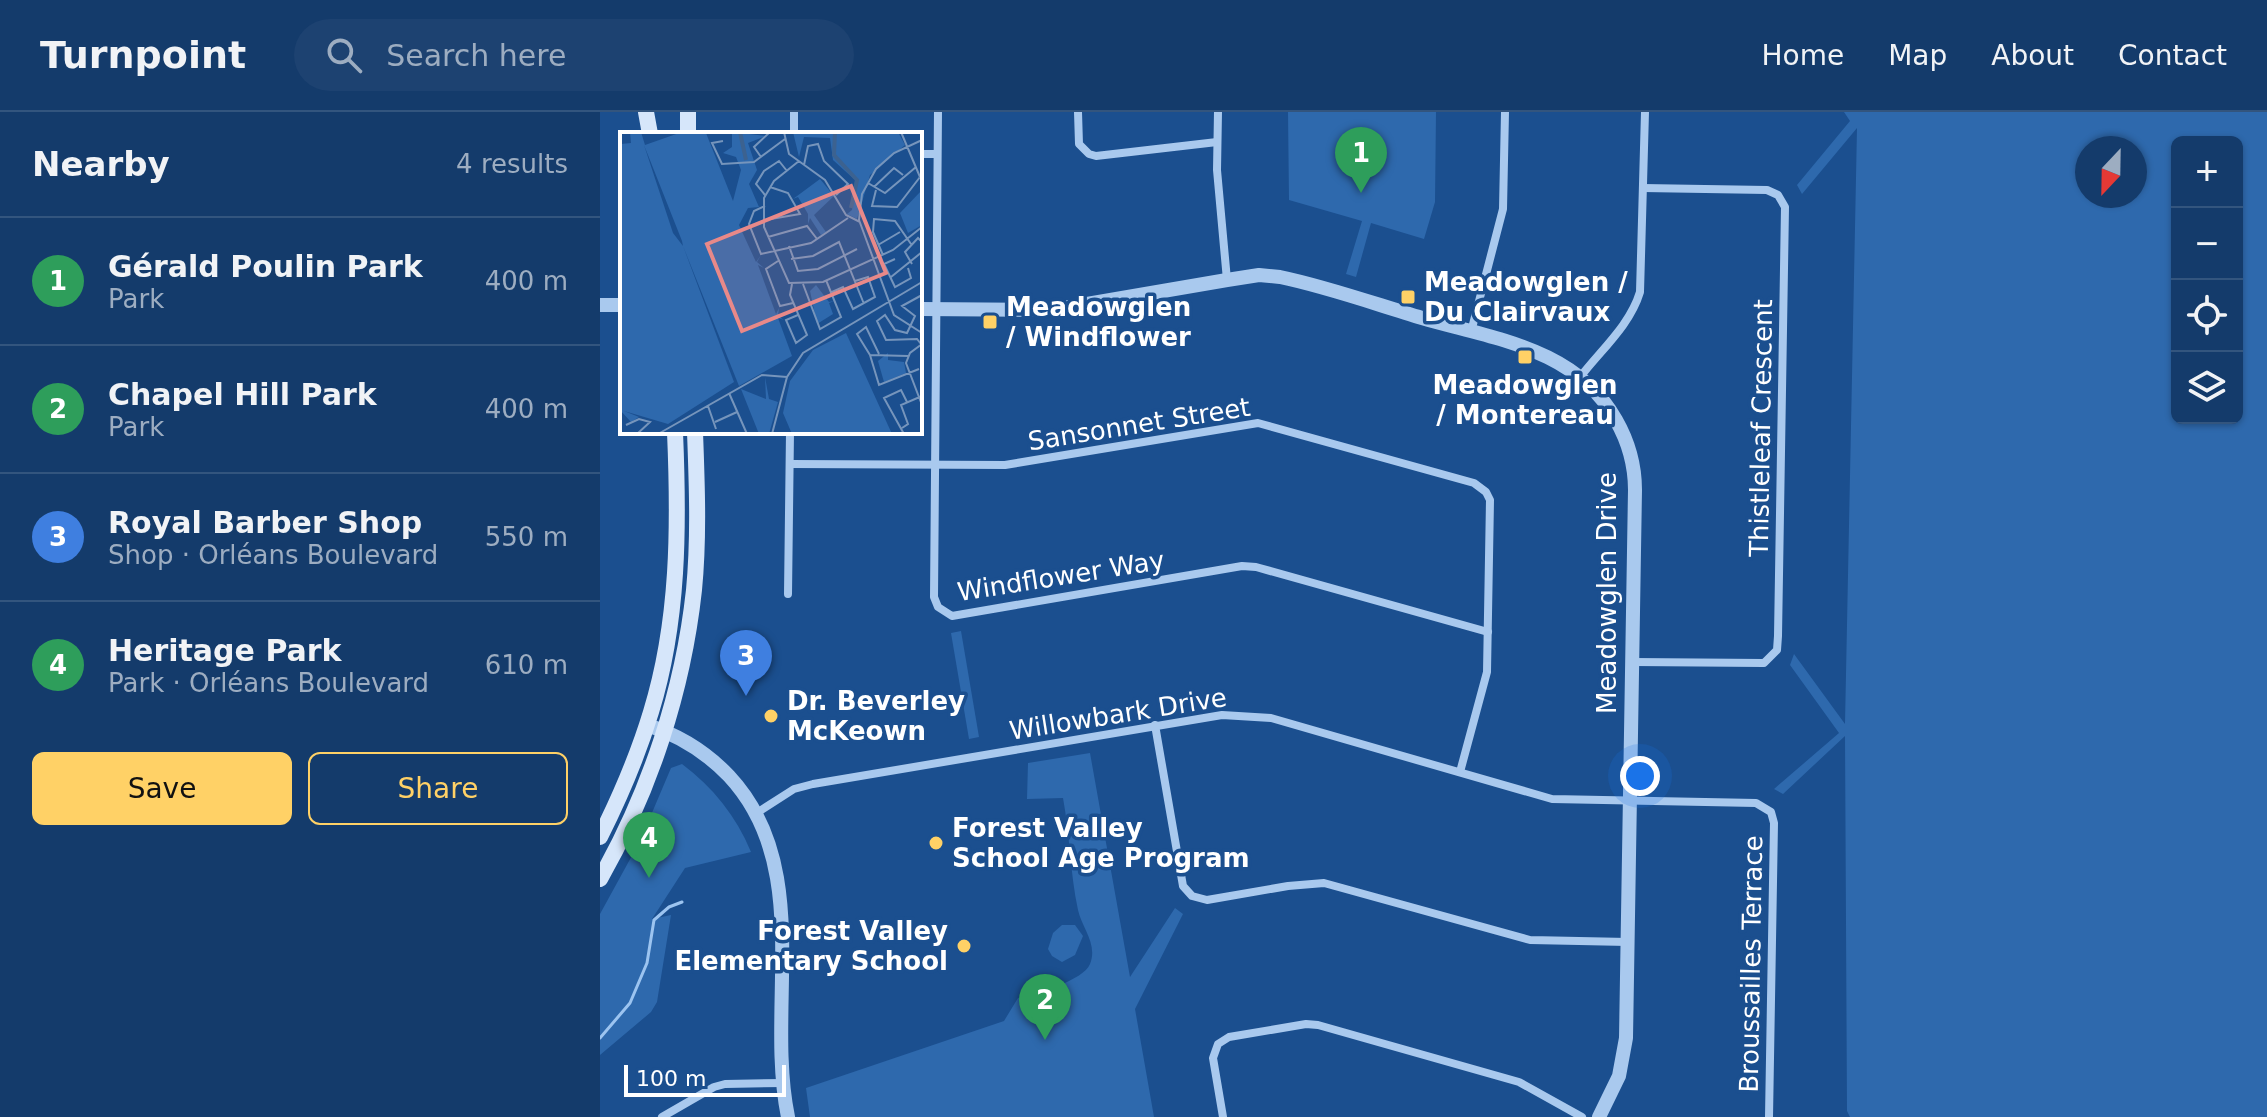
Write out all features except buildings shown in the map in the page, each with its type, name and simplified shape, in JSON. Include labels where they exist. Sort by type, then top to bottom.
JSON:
[{"type":"main road","points":[[646,112],[650,132]]},
{"type":"main road","points":[[600,837],[647,725],[665,654],[675,575],[678,513],[675,434]]},
{"type":"main road","points":[[600,879],[632,816],[665,731],[685,643],[694,591],[697,512],[695,434]]},
{"type":"street","name":"Windflower Way","points":[[938,112],[934,597],[938,607],[952,616],[1242,566],[1256,567],[1488,632]]},
{"type":"street","points":[[1078,112],[1079,144],[1089,154],[1096,156],[1217,142]]},
{"type":"street","points":[[1218,112],[1220,217],[1227,280]]},
{"type":"street","points":[[1471,332],[1503,209],[1505,112]]},
{"type":"street","points":[[1581,376],[1636,305],[1642,278],[1645,112]]},
{"type":"street","points":[[922,154],[937,154]]},
{"type":"street","name":"Thistleleaf Crescent","points":[[1633,662],[1764,663],[1777,650],[1778,636],[1785,207],[1778,195],[1767,190],[1643,188]]},
{"type":"street","name":"Meadowglen Drive","points":[[922,309],[1052,310],[1259,275],[1291,279],[1550,356],[1581,376],[1608,405],[1621,428],[1632,462],[1635,490],[1633,662],[1624,1057],[1614,1089],[1599,1117]]},
{"type":"street","name":"Sansonnet Street","points":[[790,464],[1005,465],[1258,423],[1474,483],[1486,492],[1490,500],[1488,632],[1484,687],[1460,772]]},
{"type":"street","points":[[788,594],[790,434]]},
{"type":"street","name":"Willowbark Drive","points":[[755,814],[803,786],[1222,715],[1271,718],[1552,799],[1630,801]]},
{"type":"street","points":[[647,725],[685,741],[720,767],[748,799],[770,846],[779,886],[784,1083],[788,1117]]},
{"type":"street","points":[[1155,725],[1183,886],[1192,896],[1207,900],[1324,883],[1530,940],[1628,942]]},
{"type":"street","name":"Broussailles Terrace","points":[[1630,801],[1756,803],[1771,812],[1774,823],[1769,1117]]},
{"type":"street","points":[[1223,1117],[1213,1058],[1218,1044],[1229,1037],[1306,1024],[1519,1082],[1582,1117]]},
{"type":"street","points":[[662,1117],[714,1087],[784,1083]]},
{"type":"shaded area","points":[[1288,112],[1436,112],[1435,202],[1424,239],[1371,223],[1356,277],[1346,274],[1362,221],[1289,200]]},
{"type":"shaded area","points":[[1844,112],[2267,112],[2267,1117],[1850,1117],[1847,1111],[1845,736],[1783,794],[1774,789],[1839,733],[1790,665],[1794,654],[1845,724],[1857,128],[1802,194],[1797,185],[1850,121]]},
{"type":"shaded area","points":[[961,631],[979,737],[969,739],[951,633]]},
{"type":"shaded area","points":[[1090,753],[1130,977],[1175,908],[1183,914],[1135,1009],[1154,1117],[810,1117],[806,1088],[1004,1021],[1018,998],[1058,986],[1086,970],[1092,950],[1078,910],[1063,798],[1027,799],[1028,763]]},
{"type":"shaded area","points":[[682,764],[704,782],[722,803],[751,852],[685,868],[652,919],[671,915],[657,1002],[651,1012],[600,1055],[600,914],[640,841],[671,768]]},
{"type":"shaded area","points":[[1062,925],[1075,925],[1083,936],[1075,955],[1062,962],[1052,956],[1048,949],[1053,933]]},
{"type":"waterway","points":[[600,1038],[630,1003],[647,963],[654,920],[669,907],[682,902]]},
{"type":"place","name":"Gérald Poulin Park","points":[[1361,193]]},
{"type":"place","name":"Meadowglen / Du Clairvaux","points":[[1408,297]]},
{"type":"place","name":"Meadowglen / Windflower","points":[[990,322]]},
{"type":"place","name":"Meadowglen / Montereau","points":[[1525,357]]},
{"type":"place","name":"Royal Barber Shop","points":[[746,696]]},
{"type":"place","name":"Dr. Beverley McKeown","points":[[771,716]]},
{"type":"place","name":"Forest Valley School Age Program","points":[[936,843]]},
{"type":"place","name":"Heritage Park","points":[[649,878]]},
{"type":"place","name":"Forest Valley Elementary School","points":[[964,946]]},
{"type":"place","name":"Chapel Hill Park","points":[[1045,1040]]}]
